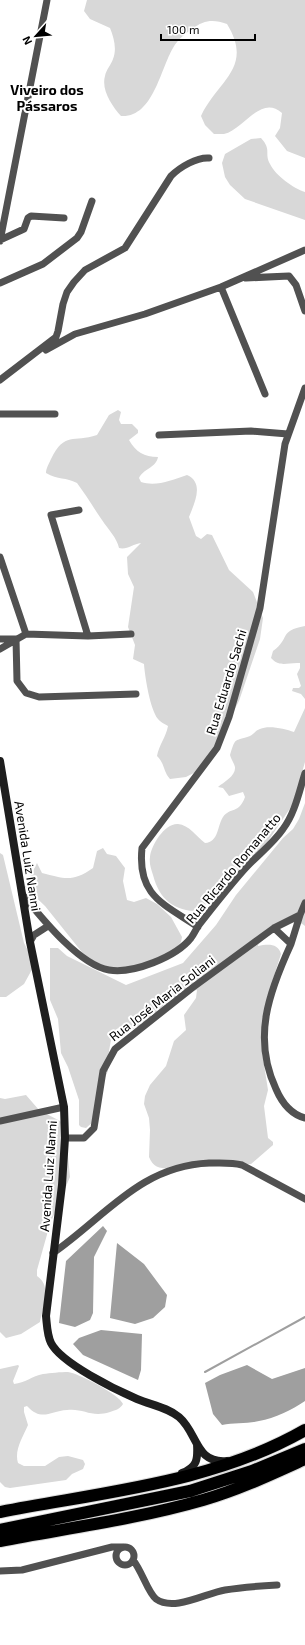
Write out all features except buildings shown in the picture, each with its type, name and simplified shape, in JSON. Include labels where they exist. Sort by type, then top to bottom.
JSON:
[{"type":"highway","points":[[0,1512],[165,1481],[239,1459],[305,1430]]},
{"type":"highway","points":[[0,1530],[190,1491],[252,1472],[305,1449]]},
{"type":"highway","points":[[235,1490],[305,1459]]},
{"type":"highway","points":[[0,1541],[146,1514],[197,1502],[305,1466]]},
{"type":"street","points":[[0,240],[47,0]]},
{"type":"street","points":[[0,380],[56,336],[67,292],[80,275],[125,248],[149,209],[176,171],[203,158],[209,158]]},
{"type":"street","points":[[0,283],[43,264],[76,238],[81,232],[92,200]]},
{"type":"street","points":[[0,240],[20,232],[31,216],[64,218]]},
{"type":"street","points":[[34,354],[41,353],[75,334],[145,314],[221,287],[305,250]]},
{"type":"street","points":[[240,278],[289,276],[296,285],[305,311]]},
{"type":"street","points":[[221,287],[265,394]]},
{"type":"street","name":"Rua Eduardo Sachi","points":[[198,927],[160,902],[150,893],[143,876],[140,858],[142,848],[217,748],[229,717],[260,608],[288,434],[305,388]]},
{"type":"street","points":[[0,414],[55,414]]},
{"type":"street","points":[[159,435],[250,431],[288,434]]},
{"type":"street","points":[[79,510],[51,515],[88,636]]},
{"type":"street","points":[[0,557],[26,634]]},
{"type":"street","points":[[0,649],[6,647],[16,639],[26,634],[88,636],[131,634]]},
{"type":"street","points":[[0,638],[16,639]]},
{"type":"street","points":[[16,639],[17,681],[26,693],[39,697],[136,694]]},
{"type":"street","name":"Avenida Luiz Nanni","points":[[0,761],[30,942],[64,1107],[65,1138],[62,1185],[46,1316],[47,1329],[51,1344],[60,1355],[79,1368],[136,1399],[168,1410],[179,1418],[203,1454],[209,1459],[222,1461],[239,1459]]},
{"type":"street","name":"Rua Ricardo Romanatto","points":[[22,894],[48,926],[87,962],[108,970],[130,971],[149,964],[174,952],[191,939],[198,927],[243,871],[284,829],[292,813],[305,774]]},
{"type":"street","points":[[305,903],[291,944],[271,993],[264,1023],[264,1039],[269,1070],[279,1096],[288,1109],[305,1118]]},
{"type":"street","name":"Rua José Maria Soliani","points":[[65,1138],[84,1138],[94,1128],[103,1071],[115,1049],[192,988],[274,928],[300,914]]},
{"type":"street","points":[[26,920],[39,915]]},
{"type":"street","points":[[30,942],[34,935],[48,926]]},
{"type":"street","points":[[274,928],[291,944]]},
{"type":"street","points":[[0,1121],[64,1107]]},
{"type":"street","points":[[53,1253],[78,1236],[110,1206],[135,1188],[153,1177],[177,1167],[196,1164],[234,1163],[242,1165],[305,1199]]},
{"type":"street","points":[[165,1481],[195,1466],[197,1462],[197,1444]]},
{"type":"street","points":[[0,1571],[22,1570],[112,1547],[123,1547],[129,1548],[133,1552],[133,1560],[139,1567],[150,1592],[156,1599],[163,1603],[172,1604],[193,1600],[223,1590],[277,1585]]},
{"type":"street","points":[[117,1559],[117,1553],[123,1547]]},
{"type":"street","points":[[102,1550],[124,1565],[129,1564],[133,1560]]},
{"type":"shaded area","points":[[87,0],[305,0],[305,158],[287,151],[275,136],[280,128],[282,113],[274,108],[260,110],[239,126],[224,134],[214,134],[205,125],[201,116],[230,73],[235,63],[237,52],[234,39],[227,24],[222,22],[205,22],[196,26],[182,37],[177,42],[168,57],[154,91],[148,101],[141,109],[132,115],[121,116],[108,98],[104,81],[114,55],[115,47],[113,36],[110,28],[90,19],[84,11]]},
{"type":"shaded area","points":[[261,138],[267,149],[268,160],[276,173],[295,188],[305,192],[305,220],[245,199],[230,185],[225,177],[222,163],[225,154],[251,139]]},
{"type":"shaded area","points":[[118,410],[121,412],[119,420],[121,424],[132,424],[138,430],[138,433],[129,440],[135,448],[145,455],[158,457],[155,464],[143,472],[139,478],[141,482],[152,484],[170,481],[187,475],[196,483],[197,494],[189,517],[196,536],[201,539],[207,534],[212,535],[229,570],[253,592],[263,618],[260,639],[239,701],[205,767],[186,777],[170,779],[157,756],[168,726],[161,722],[155,714],[150,701],[144,664],[133,659],[135,645],[128,627],[134,587],[128,574],[127,557],[141,543],[125,548],[119,548],[114,537],[77,483],[54,477],[46,473],[56,450],[65,441],[97,435],[109,415]]},
{"type":"shaded area","points":[[305,626],[305,699],[301,694],[292,691],[293,688],[299,688],[301,686],[297,674],[300,668],[300,663],[281,664],[271,658],[273,651],[291,630]]},
{"type":"shaded area","points":[[305,708],[305,762],[293,804],[262,850],[205,905],[205,911],[186,910],[171,904],[160,892],[150,864],[151,852],[156,841],[168,827],[178,824],[186,826],[205,843],[213,840],[223,817],[240,806],[245,797],[243,792],[229,796],[223,788],[218,787],[234,773],[235,766],[230,755],[235,742],[250,736],[257,730],[268,727],[294,732]]},
{"type":"shaded area","points":[[305,803],[305,926],[300,923],[287,924],[267,937],[258,945],[275,946],[280,950],[281,954],[267,998],[262,1052],[268,1090],[264,1106],[268,1138],[273,1142],[273,1145],[251,1164],[169,1169],[162,1168],[152,1163],[149,1157],[150,1130],[149,1118],[144,1104],[145,1096],[150,1085],[166,1066],[174,1041],[186,1030],[184,1015],[196,998],[197,990],[193,991],[149,1021],[111,1040],[107,1062],[108,1071],[100,1088],[93,1122],[86,1128],[81,1127],[79,1125],[79,1100],[68,1067],[61,1053],[58,1019],[50,1000],[50,948],[58,948],[67,956],[126,985],[183,963],[216,925],[236,895],[283,838],[293,829],[299,819]]},
{"type":"shaded area","points":[[103,848],[107,854],[116,856],[125,868],[123,881],[127,900],[134,902],[146,898],[157,904],[171,917],[182,937],[181,942],[177,947],[160,959],[125,970],[103,966],[85,956],[45,906],[25,887],[37,863],[42,873],[63,878],[80,876],[93,868],[97,851]]},
{"type":"shaded area","points":[[0,853],[3,855],[24,943],[35,964],[24,984],[6,997],[0,997]]},
{"type":"shaded area","points":[[26,1095],[39,1110],[60,1121],[65,1126],[70,1177],[50,1224],[37,1270],[37,1276],[42,1280],[45,1291],[40,1322],[21,1334],[6,1338],[0,1332],[0,1098],[5,1099]]},
{"type":"shaded area","points":[[103,1226],[107,1231],[94,1257],[93,1313],[90,1320],[75,1327],[59,1323],[66,1261]]},
{"type":"shaded area","points":[[117,1243],[144,1264],[167,1295],[165,1307],[153,1318],[135,1324],[110,1318]]},
{"type":"shaded area","points":[[101,1330],[142,1334],[141,1370],[138,1380],[83,1355],[73,1344],[79,1338]]},
{"type":"shaded area","points":[[247,1365],[272,1379],[305,1368],[305,1401],[295,1408],[265,1420],[222,1425],[213,1414],[205,1383],[220,1375]]},
{"type":"shaded area","points":[[19,1366],[13,1381],[14,1384],[43,1374],[68,1372],[98,1385],[115,1395],[123,1404],[116,1410],[103,1414],[73,1410],[42,1415],[32,1411],[27,1406],[24,1407],[28,1425],[18,1448],[18,1463],[24,1466],[45,1466],[59,1457],[68,1456],[83,1460],[85,1464],[83,1469],[72,1474],[66,1480],[10,1488],[5,1487],[0,1482],[0,1369]]},
{"type":"waterway","points":[[205,1372],[305,1317]]},
{"type":"district","name":"Viveiro dos Pássaros","points":[[47,98]]}]
